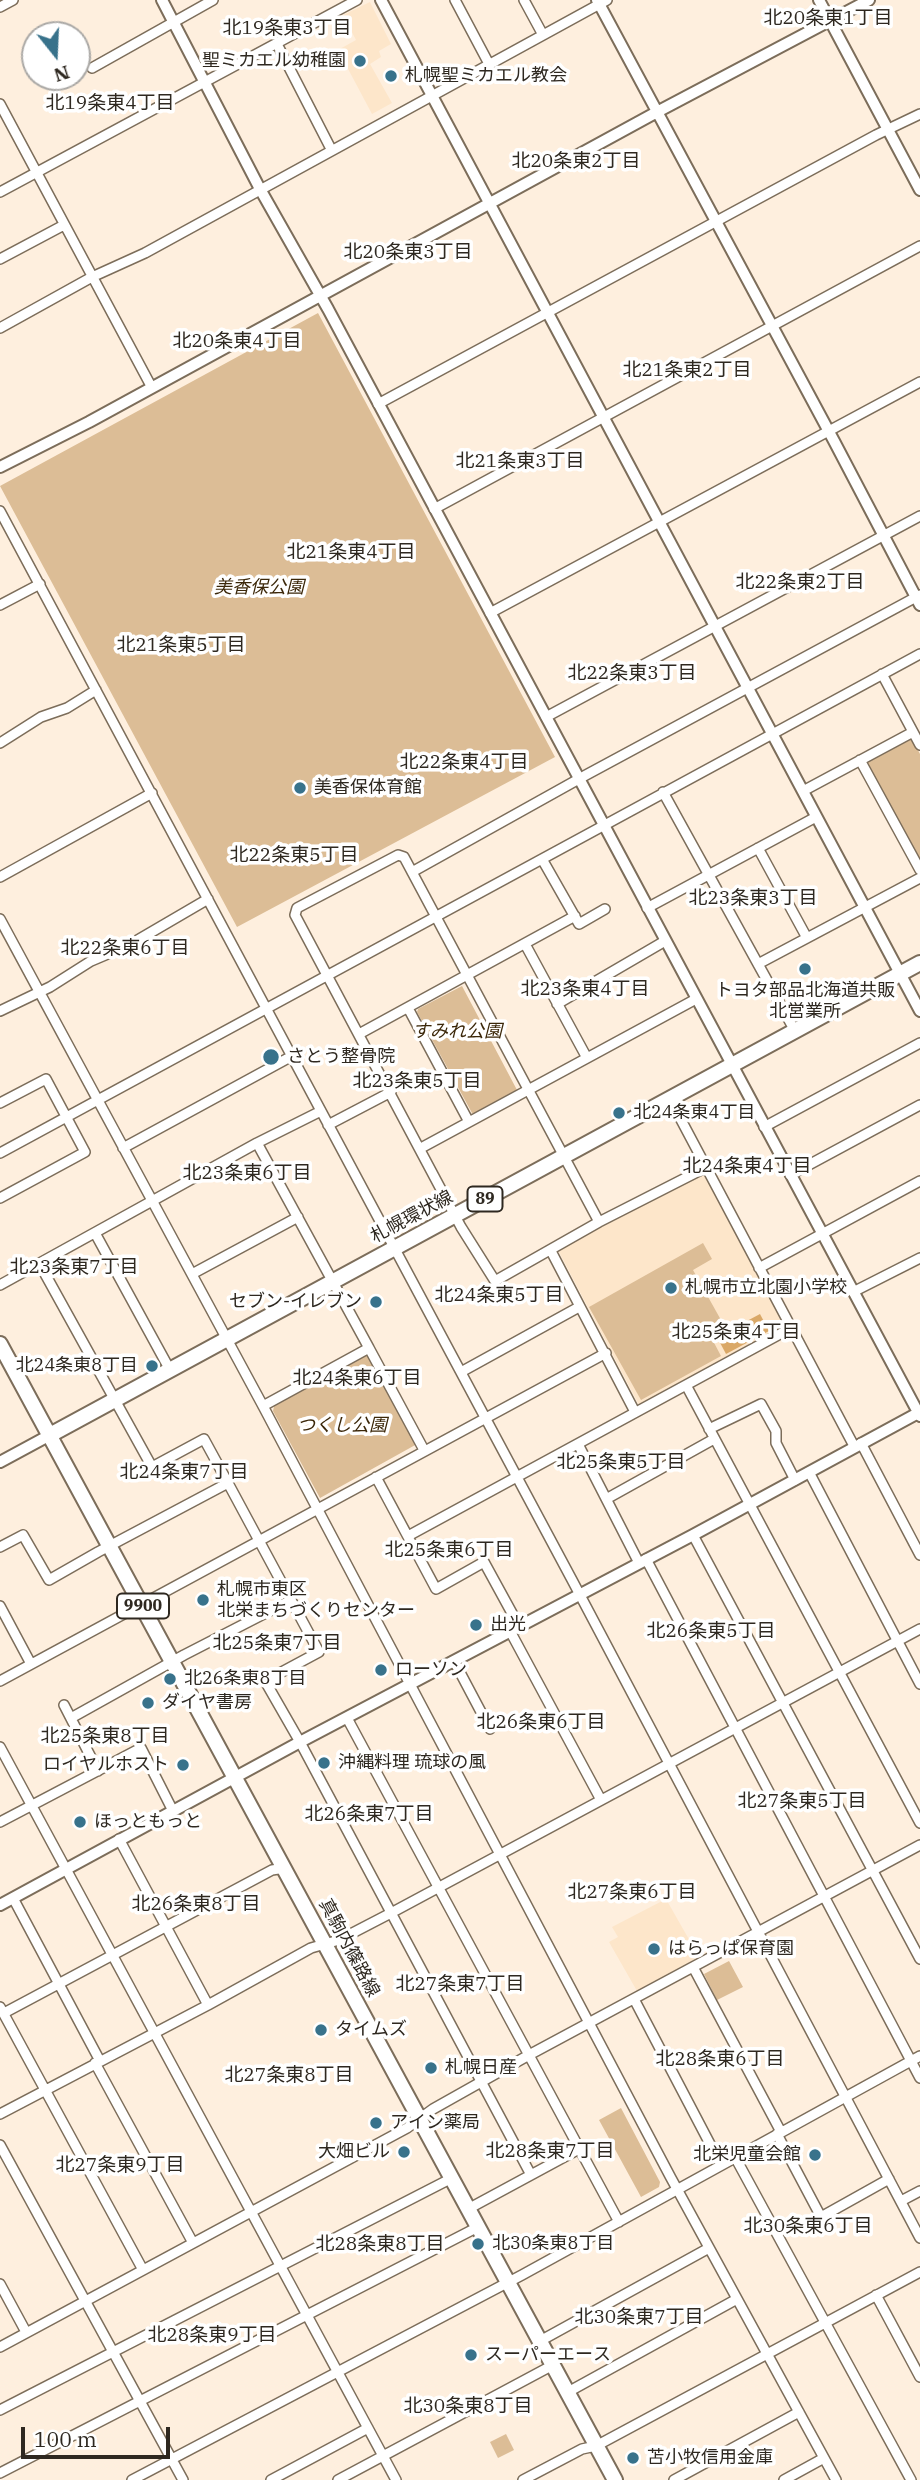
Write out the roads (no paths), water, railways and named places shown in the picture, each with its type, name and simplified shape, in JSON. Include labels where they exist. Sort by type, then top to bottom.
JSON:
[{"type":"main road","name":"札幌環状線","points":[[50,1435],[920,963]]},
{"type":"main road","points":[[0,1344],[50,1435]]},
{"type":"main road","name":"真駒内篠路線","points":[[50,1435],[615,2480]]},
{"type":"street","points":[[0,7],[13,0]]},
{"type":"street","points":[[0,1905],[300,1742],[919,1414],[320,295],[260,189],[162,0]]},
{"type":"street","points":[[92,68],[212,0]]},
{"type":"street","points":[[0,192],[357,0]]},
{"type":"street","points":[[381,0],[920,1011]]},
{"type":"street","points":[[455,0],[489,64]]},
{"type":"street","points":[[524,0],[543,35]]},
{"type":"street","points":[[819,0],[920,190]]},
{"type":"street","points":[[0,467],[657,111],[869,0]]},
{"type":"street","points":[[0,328],[92,277],[145,253],[601,1],[883,536],[919,599],[747,688],[412,872]]},
{"type":"street","points":[[276,44],[331,149]]},
{"type":"street","points":[[0,104],[151,386]]},
{"type":"street","points":[[378,404],[887,129],[920,114]]},
{"type":"street","points":[[0,259],[64,225]]},
{"type":"street","points":[[434,509],[920,246]]},
{"type":"street","points":[[490,613],[920,382]]},
{"type":"street","points":[[0,511],[580,1595],[920,2238]]},
{"type":"street","points":[[546,717],[920,516]]},
{"type":"street","points":[[0,606],[40,583]]},
{"type":"street","points":[[0,1153],[920,654]]},
{"type":"street","points":[[882,674],[920,746]]},
{"type":"street","points":[[0,743],[96,690]]},
{"type":"street","points":[[803,791],[913,732]]},
{"type":"street","points":[[860,760],[920,870]]},
{"type":"street","points":[[663,792],[794,1031]]},
{"type":"street","points":[[0,877],[152,793]]},
{"type":"street","points":[[647,908],[817,817]]},
{"type":"street","points":[[758,848],[807,938]]},
{"type":"street","points":[[599,1222],[404,857],[398,855],[297,908],[295,915],[456,1215],[495,1281],[599,1222],[707,1167]]},
{"type":"street","points":[[542,859],[579,924],[605,909]]},
{"type":"street","points":[[758,964],[920,878]]},
{"type":"street","points":[[0,1011],[39,993],[91,961],[131,944],[208,899]]},
{"type":"street","points":[[359,1034],[575,916]]},
{"type":"street","points":[[0,919],[263,1406],[677,2189],[836,2480]]},
{"type":"street","points":[[557,1004],[665,942]]},
{"type":"street","points":[[525,944],[587,1058]]},
{"type":"street","points":[[421,1148],[695,999]]},
{"type":"street","points":[[408,1007],[469,1122]]},
{"type":"street","points":[[764,1127],[920,1043]]},
{"type":"street","points":[[123,1148],[292,1056]]},
{"type":"street","points":[[0,1103],[46,1079],[85,1152],[0,1198]]},
{"type":"street","points":[[328,1125],[391,1092]]},
{"type":"street","points":[[670,1099],[790,1328],[920,1555]]},
{"type":"street","points":[[790,1175],[920,1105]]},
{"type":"street","points":[[0,1285],[257,1143],[321,1111]]},
{"type":"street","points":[[257,1143],[424,1450]]},
{"type":"street","points":[[759,1268],[920,1181]]},
{"type":"street","points":[[192,1275],[298,1217]]},
{"type":"street","points":[[95,1233],[170,1370]]},
{"type":"street","points":[[551,1251],[635,1412]]},
{"type":"street","points":[[853,1292],[920,1258]]},
{"type":"street","points":[[39,1264],[152,1467],[204,1439],[228,1483],[318,1652],[265,1681],[531,2175]]},
{"type":"street","points":[[461,1372],[579,1307]]},
{"type":"street","points":[[408,1536],[790,1328]]},
{"type":"street","points":[[263,1406],[369,1348]]},
{"type":"street","points":[[0,1681],[606,1353]]},
{"type":"street","points":[[686,1385],[917,1812],[920,1823]]},
{"type":"street","points":[[709,1429],[761,1404],[776,1431],[776,1443],[795,1480]]},
{"type":"street","points":[[0,1462],[50,1435]]},
{"type":"street","points":[[608,1498],[714,1439]]},
{"type":"street","points":[[578,1444],[734,1728],[920,2078]]},
{"type":"street","points":[[809,1472],[920,1684]]},
{"type":"street","points":[[376,1477],[436,1589],[484,1562],[514,1628],[601,1800]]},
{"type":"street","points":[[0,1547],[23,1535],[49,1580],[228,1483]]},
{"type":"street","points":[[693,1535],[920,1959]]},
{"type":"street","points":[[71,1718],[184,1655],[291,1600]]},
{"type":"street","points":[[0,1606],[31,1664]]},
{"type":"street","points":[[0,2114],[311,1948],[325,1945],[391,1913],[920,1629]]},
{"type":"street","points":[[454,1661],[490,1729]]},
{"type":"street","points":[[64,1705],[98,1771]]},
{"type":"street","points":[[347,1718],[619,2222]]},
{"type":"street","points":[[0,1747],[396,2480]]},
{"type":"street","points":[[0,1822],[141,1748],[173,1811]]},
{"type":"street","points":[[119,1839],[208,2005]]},
{"type":"street","points":[[0,2347],[421,2119],[433,2109],[528,2055],[920,1845]]},
{"type":"street","points":[[143,2270],[2,2010],[166,1928],[272,1870],[285,1868]]},
{"type":"street","points":[[13,1898],[193,2243]]},
{"type":"street","points":[[693,1967],[821,2217],[889,2179]]},
{"type":"street","points":[[634,1999],[721,2165]]},
{"type":"street","points":[[132,2480],[619,2222],[920,2056]]},
{"type":"street","points":[[0,2145],[183,2480]]},
{"type":"street","points":[[468,2209],[579,2149]]},
{"type":"street","points":[[735,2157],[911,2480]]},
{"type":"street","points":[[0,2410],[452,2178]]},
{"type":"street","points":[[901,2202],[920,2191]]},
{"type":"street","points":[[0,2473],[478,2227]]},
{"type":"street","points":[[540,2341],[709,2248]]},
{"type":"street","points":[[530,2478],[582,2449],[596,2446],[920,2272]]},
{"type":"street","points":[[0,2284],[26,2332]]},
{"type":"street","points":[[876,2295],[920,2377]]},
{"type":"street","points":[[568,2392],[737,2299]]},
{"type":"street","points":[[338,2480],[553,2365]]},
{"type":"street","points":[[674,2480],[799,2412]]},
{"type":"street","points":[[271,2480],[368,2428]]},
{"type":"street","points":[[784,2480],[824,2458]]},
{"type":"place","name":"聖ミカエル幼稚園","points":[[360,61]]},
{"type":"place","name":"札幌聖ミカエル教会","points":[[391,76]]},
{"type":"place","name":"美香保体育館","points":[[300,788]]},
{"type":"place","name":"トヨタ部品北海道共販 北営業所","points":[[805,969]]},
{"type":"place","name":"さとう整骨院","points":[[271,1057]]},
{"type":"place","name":"北24条東4丁目","points":[[619,1113]]},
{"type":"place","name":"札幌市立北園小学校","points":[[671,1288]]},
{"type":"place","name":"セブン-イレブン","points":[[376,1302]]},
{"type":"place","name":"北24条東8丁目","points":[[152,1366]]},
{"type":"place","name":"札幌市東区 北栄まちづくりセンター","points":[[203,1600]]},
{"type":"place","name":"出光","points":[[476,1625]]},
{"type":"place","name":"ローソン","points":[[381,1670]]},
{"type":"place","name":"北26条東8丁目","points":[[170,1679]]},
{"type":"place","name":"ダイヤ書房","points":[[148,1703]]},
{"type":"place","name":"沖縄料理 琉球の風","points":[[324,1763]]},
{"type":"place","name":"ロイヤルホスト","points":[[183,1765]]},
{"type":"place","name":"ほっともっと","points":[[80,1822]]},
{"type":"place","name":"はらっぱ保育園","points":[[654,1949]]},
{"type":"place","name":"タイムズ","points":[[321,2030]]},
{"type":"place","name":"札幌日産","points":[[431,2068]]},
{"type":"place","name":"アイン薬局","points":[[376,2123]]},
{"type":"place","name":"大畑ビル","points":[[404,2152]]},
{"type":"place","name":"北栄児童会館","points":[[815,2155]]},
{"type":"place","name":"北30条東8丁目","points":[[478,2244]]},
{"type":"place","name":"スーパーエース","points":[[471,2355]]},
{"type":"place","name":"苫小牧信用金庫","points":[[633,2458]]},
{"type":"district","name":"北20条東1丁目","points":[[828,19]]},
{"type":"district","name":"北19条東3丁目","points":[[287,29]]},
{"type":"district","name":"北19条東4丁目","points":[[110,104]]},
{"type":"district","name":"北20条東2丁目","points":[[576,162]]},
{"type":"district","name":"北20条東3丁目","points":[[408,253]]},
{"type":"district","name":"北20条東4丁目","points":[[237,342]]},
{"type":"district","name":"北21条東2丁目","points":[[687,371]]},
{"type":"district","name":"北21条東3丁目","points":[[520,462]]},
{"type":"district","name":"北21条東4丁目","points":[[351,553]]},
{"type":"district","name":"北22条東2丁目","points":[[800,583]]},
{"type":"district","name":"北21条東5丁目","points":[[181,646]]},
{"type":"district","name":"北22条東3丁目","points":[[632,674]]},
{"type":"district","name":"北22条東4丁目","points":[[464,763]]},
{"type":"district","name":"北22条東5丁目","points":[[294,856]]},
{"type":"district","name":"北23条東3丁目","points":[[753,899]]},
{"type":"district","name":"北22条東6丁目","points":[[125,949]]},
{"type":"district","name":"北23条東4丁目","points":[[585,990]]},
{"type":"district","name":"北23条東5丁目","points":[[417,1082]]},
{"type":"district","name":"北24条東4丁目","points":[[747,1167]]},
{"type":"district","name":"北23条東6丁目","points":[[247,1174]]},
{"type":"district","name":"北23条東7丁目","points":[[74,1268]]},
{"type":"district","name":"北24条東5丁目","points":[[499,1296]]},
{"type":"district","name":"北25条東4丁目","points":[[736,1333]]},
{"type":"district","name":"北24条東6丁目","points":[[357,1379]]},
{"type":"district","name":"北25条東5丁目","points":[[621,1463]]},
{"type":"district","name":"北24条東7丁目","points":[[184,1473]]},
{"type":"district","name":"北25条東6丁目","points":[[449,1551]]},
{"type":"district","name":"北26条東5丁目","points":[[711,1632]]},
{"type":"district","name":"北25条東7丁目","points":[[277,1644]]},
{"type":"district","name":"北26条東6丁目","points":[[541,1723]]},
{"type":"district","name":"北25条東8丁目","points":[[105,1737]]},
{"type":"district","name":"北27条東5丁目","points":[[802,1802]]},
{"type":"district","name":"北26条東7丁目","points":[[369,1815]]},
{"type":"district","name":"北27条東6丁目","points":[[632,1893]]},
{"type":"district","name":"北26条東8丁目","points":[[196,1905]]},
{"type":"district","name":"北27条東7丁目","points":[[460,1985]]},
{"type":"district","name":"北28条東6丁目","points":[[720,2060]]},
{"type":"district","name":"北27条東8丁目","points":[[289,2076]]},
{"type":"district","name":"北28条東7丁目","points":[[550,2152]]},
{"type":"district","name":"北27条東9丁目","points":[[120,2166]]},
{"type":"district","name":"北30条東6丁目","points":[[808,2227]]},
{"type":"district","name":"北28条東8丁目","points":[[380,2245]]},
{"type":"district","name":"北30条東7丁目","points":[[639,2318]]},
{"type":"district","name":"北28条東9丁目","points":[[212,2336]]},
{"type":"district","name":"北30条東8丁目","points":[[468,2407]]},
{"type":"park label","name":"美香保公園","points":[[259,588]]},
{"type":"park label","name":"すみれ公園","points":[[457,1032]]},
{"type":"park label","name":"つくし公園","points":[[342,1426]]}]
